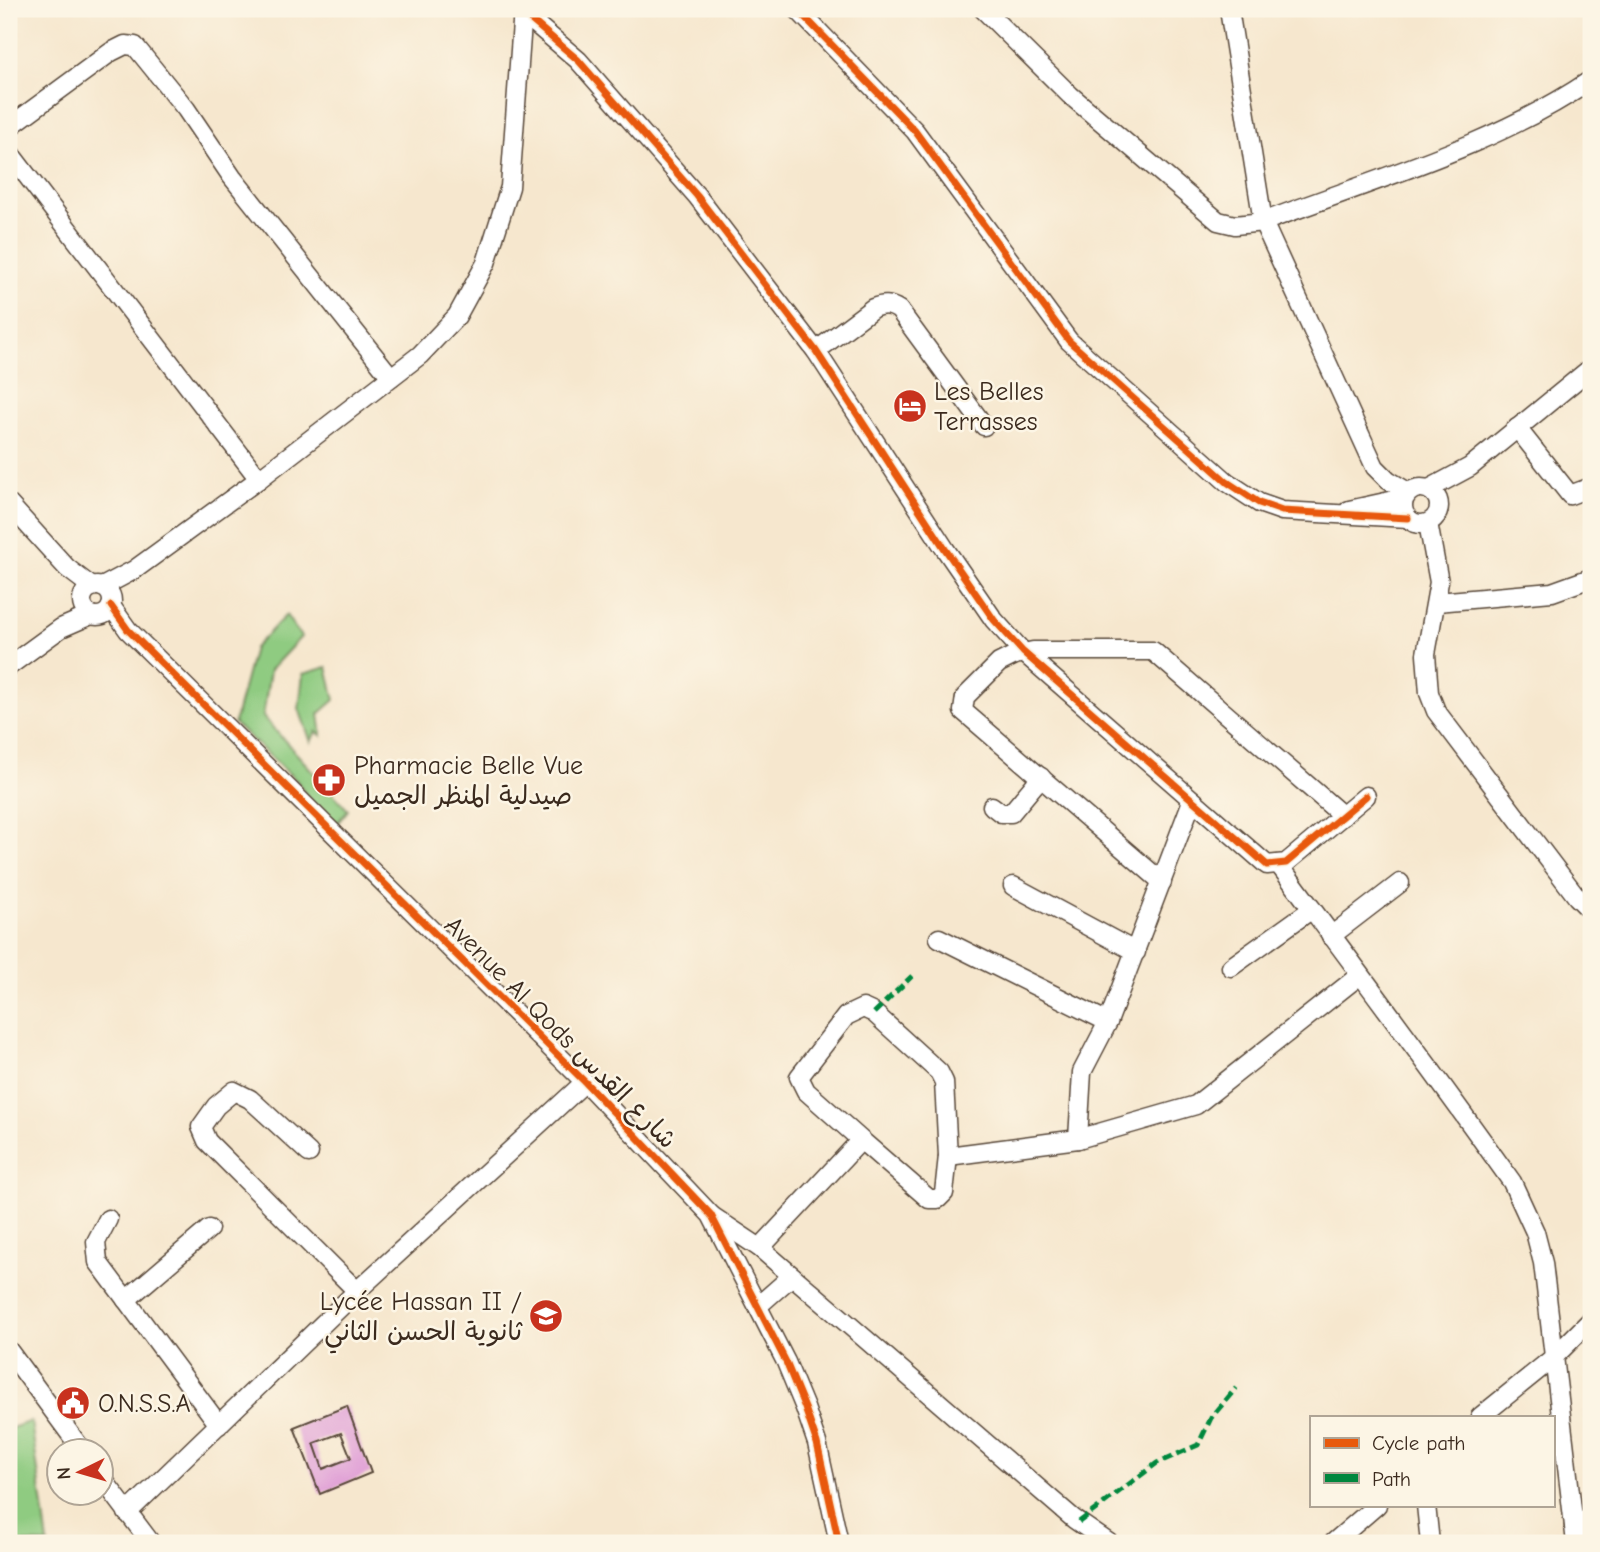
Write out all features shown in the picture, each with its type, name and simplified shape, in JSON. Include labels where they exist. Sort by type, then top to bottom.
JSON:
[{"type":"street","points":[[797,9],[915,131],[1069,341],[1227,482],[1259,503],[1282,511],[1408,518]]},
{"type":"street","points":[[983,9],[1070,95],[1218,221],[1235,225],[1262,222],[1506,130],[1556,104],[1591,79]]},
{"type":"street","points":[[1229,9],[1262,222],[1375,467],[1406,495]]},
{"type":"street","points":[[523,11],[578,60],[648,137],[816,351],[994,620],[1023,652],[1261,862],[1280,866],[1417,1048],[1512,1182],[1526,1209],[1543,1263],[1575,1535]]},
{"type":"street","points":[[9,666],[391,377],[433,344],[457,316],[494,242],[510,187],[523,11]]},
{"type":"street","points":[[9,127],[111,52],[125,45],[135,46],[186,109],[232,177],[391,377]]},
{"type":"street","points":[[9,152],[259,479]]},
{"type":"street","points":[[816,351],[873,307],[882,304],[892,306],[899,310],[984,426]]},
{"type":"street","points":[[1429,489],[1470,467],[1591,368]]},
{"type":"street","points":[[1517,428],[1570,495],[1591,487]]},
{"type":"street","points":[[1406,495],[1402,505],[1408,518],[1413,523],[1428,523],[1434,519],[1439,506],[1470,467]]},
{"type":"street","points":[[1325,515],[1406,495],[1422,487],[1429,489],[1438,499],[1439,506]]},
{"type":"street","name":"Avenue Al Qods شارع القدس","points":[[9,504],[97,601],[585,1082],[711,1215],[786,1362],[817,1443],[839,1543]]},
{"type":"street","points":[[1428,523],[1437,562],[1437,602],[1426,654],[1429,693],[1436,711],[1577,897],[1591,911]]},
{"type":"street","points":[[1437,602],[1552,592],[1591,578]]},
{"type":"street","points":[[1162,882],[966,715],[962,706],[965,697],[999,663],[1023,652],[1153,651],[1343,816]]},
{"type":"street","points":[[992,806],[1001,813],[1011,813],[1041,777]]},
{"type":"street","points":[[1280,866],[1366,796]]},
{"type":"street","points":[[1078,1139],[1082,1072],[1108,1022],[1192,802]]},
{"type":"street","points":[[1331,936],[1399,883]]},
{"type":"street","points":[[1013,886],[1136,952]]},
{"type":"street","points":[[1231,967],[1312,909]]},
{"type":"street","points":[[939,938],[1108,1022]]},
{"type":"street","points":[[948,1156],[1078,1139],[1196,1105],[1360,975]]},
{"type":"street","points":[[863,1008],[874,1013],[939,1072],[947,1100],[948,1156],[944,1194],[938,1199],[929,1199],[861,1140],[806,1091],[799,1077],[846,1016],[863,1008]]},
{"type":"street","points":[[127,1513],[357,1291],[585,1082]]},
{"type":"street","points":[[309,1153],[240,1093],[227,1094],[201,1127],[207,1141],[357,1291]]},
{"type":"street","points":[[760,1248],[861,1140]]},
{"type":"street","points":[[711,1215],[760,1248],[1074,1519],[1109,1543]]},
{"type":"street","points":[[108,1219],[96,1242],[98,1262],[219,1424]]},
{"type":"street","points":[[126,1300],[209,1229]]},
{"type":"street","points":[[758,1306],[792,1276]]},
{"type":"street","points":[[1481,1416],[1553,1358],[1591,1320]]},
{"type":"street","points":[[9,1351],[71,1436]]},
{"type":"street","points":[[116,1498],[151,1543]]},
{"type":"street","points":[[1333,1543],[1376,1506]]},
{"type":"street","points":[[1426,1506],[1430,1543]]},
{"type":"street","points":[[1575,1535],[1591,1517]]},
{"type":"green space","points":[[286,615],[301,637],[270,670],[263,717],[348,810],[330,832],[297,781],[234,723],[254,648]]},
{"type":"green space","points":[[327,667],[335,700],[319,714],[322,736],[316,731],[311,742],[299,709],[303,674]]},
{"type":"green space","points":[[31,1421],[48,1543],[9,1543],[9,1429]]},
{"type":"building","points":[[347,1406],[371,1473],[320,1494],[294,1427]],"holes":[[[341,1433],[351,1458],[323,1469],[314,1443]]]},
{"type":"marked path","points":[[874,1013],[912,976]]},
{"type":"marked path","points":[[1079,1522],[1157,1463],[1198,1445],[1211,1418],[1236,1388]]},
{"type":"cycle path","points":[[797,9],[915,131],[1069,341],[1227,482],[1259,503],[1282,511],[1408,518]]},
{"type":"cycle path","points":[[523,13],[578,60],[697,196],[816,351],[945,549],[994,620],[1023,652],[1267,865],[1286,863],[1366,796]]},
{"type":"cycle path","points":[[111,606],[128,630],[585,1082],[711,1215],[786,1362],[805,1408],[817,1443],[839,1543]]},
{"type":"place","name":"Les Belles Terrasses","points":[[910,406]]},
{"type":"place","name":"Pharmacie Belle Vue صيدلية المنظر الجميل","points":[[329,780]]},
{"type":"place","name":"Lycée Hassan II / ثانوية الحسن الثاني","points":[[546,1316]]},
{"type":"place","name":"O.N.S.S.A","points":[[73,1403]]}]
